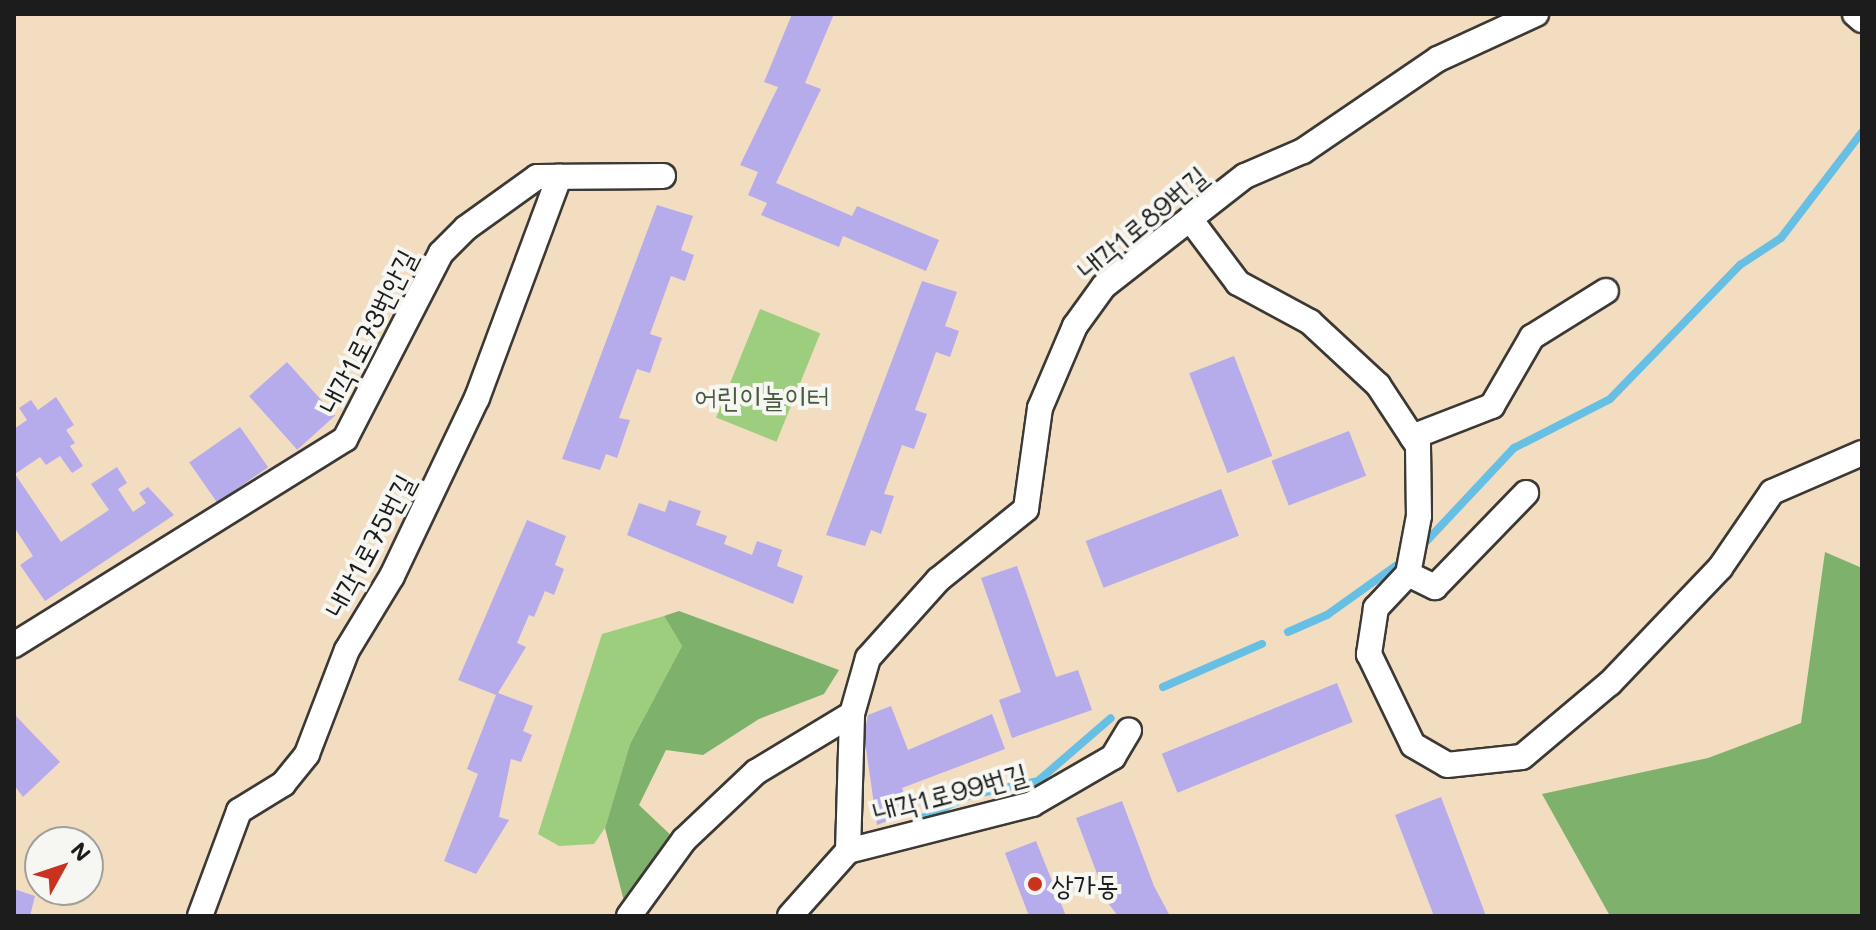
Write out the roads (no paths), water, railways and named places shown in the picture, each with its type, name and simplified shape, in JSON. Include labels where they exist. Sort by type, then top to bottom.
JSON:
[{"type":"street","name":"내각1로89번길","points":[[848,851],[852,714],[868,658],[938,580],[1026,509],[1040,408],[1075,326],[1104,286],[1245,176],[1303,151],[1438,59],[1536,14]]},
{"type":"street","points":[[1855,14],[1862,20]]},
{"type":"street","name":"내각1로73번안길","points":[[14,645],[345,439],[441,253],[537,177],[663,176]]},
{"type":"street","name":"내각1로75번길","points":[[200,916],[239,811],[283,784],[307,754],[347,650],[392,576],[477,398],[559,177]]},
{"type":"street","points":[[1190,219],[1238,283],[1310,322],[1378,385],[1418,446],[1416,531],[1408,574],[1376,608],[1369,654],[1413,745],[1447,765],[1522,757],[1610,683],[1720,568],[1772,492],[1862,453]]},
{"type":"street","points":[[1412,437],[1492,406],[1532,337],[1606,291]]},
{"type":"street","points":[[1408,574],[1435,587],[1526,493]]},
{"type":"street","points":[[629,916],[684,840],[756,772],[852,714]]},
{"type":"street","name":"내각1로99번길","points":[[790,916],[848,851],[1032,804],[1113,757],[1129,730]]},
{"type":"waterway","points":[[1421,547],[1514,448],[1610,399],[1740,265],[1781,238],[1862,132]]},
{"type":"waterway","points":[[1288,632],[1327,615],[1404,560]]},
{"type":"waterway","points":[[1163,687],[1262,644]]},
{"type":"waterway","points":[[920,819],[971,795],[1038,781],[1111,718]]},
{"type":"place","name":"상가동","points":[[1035,884]]},
{"type":"park label","name":"어린이놀이터","points":[[762,396]]}]
